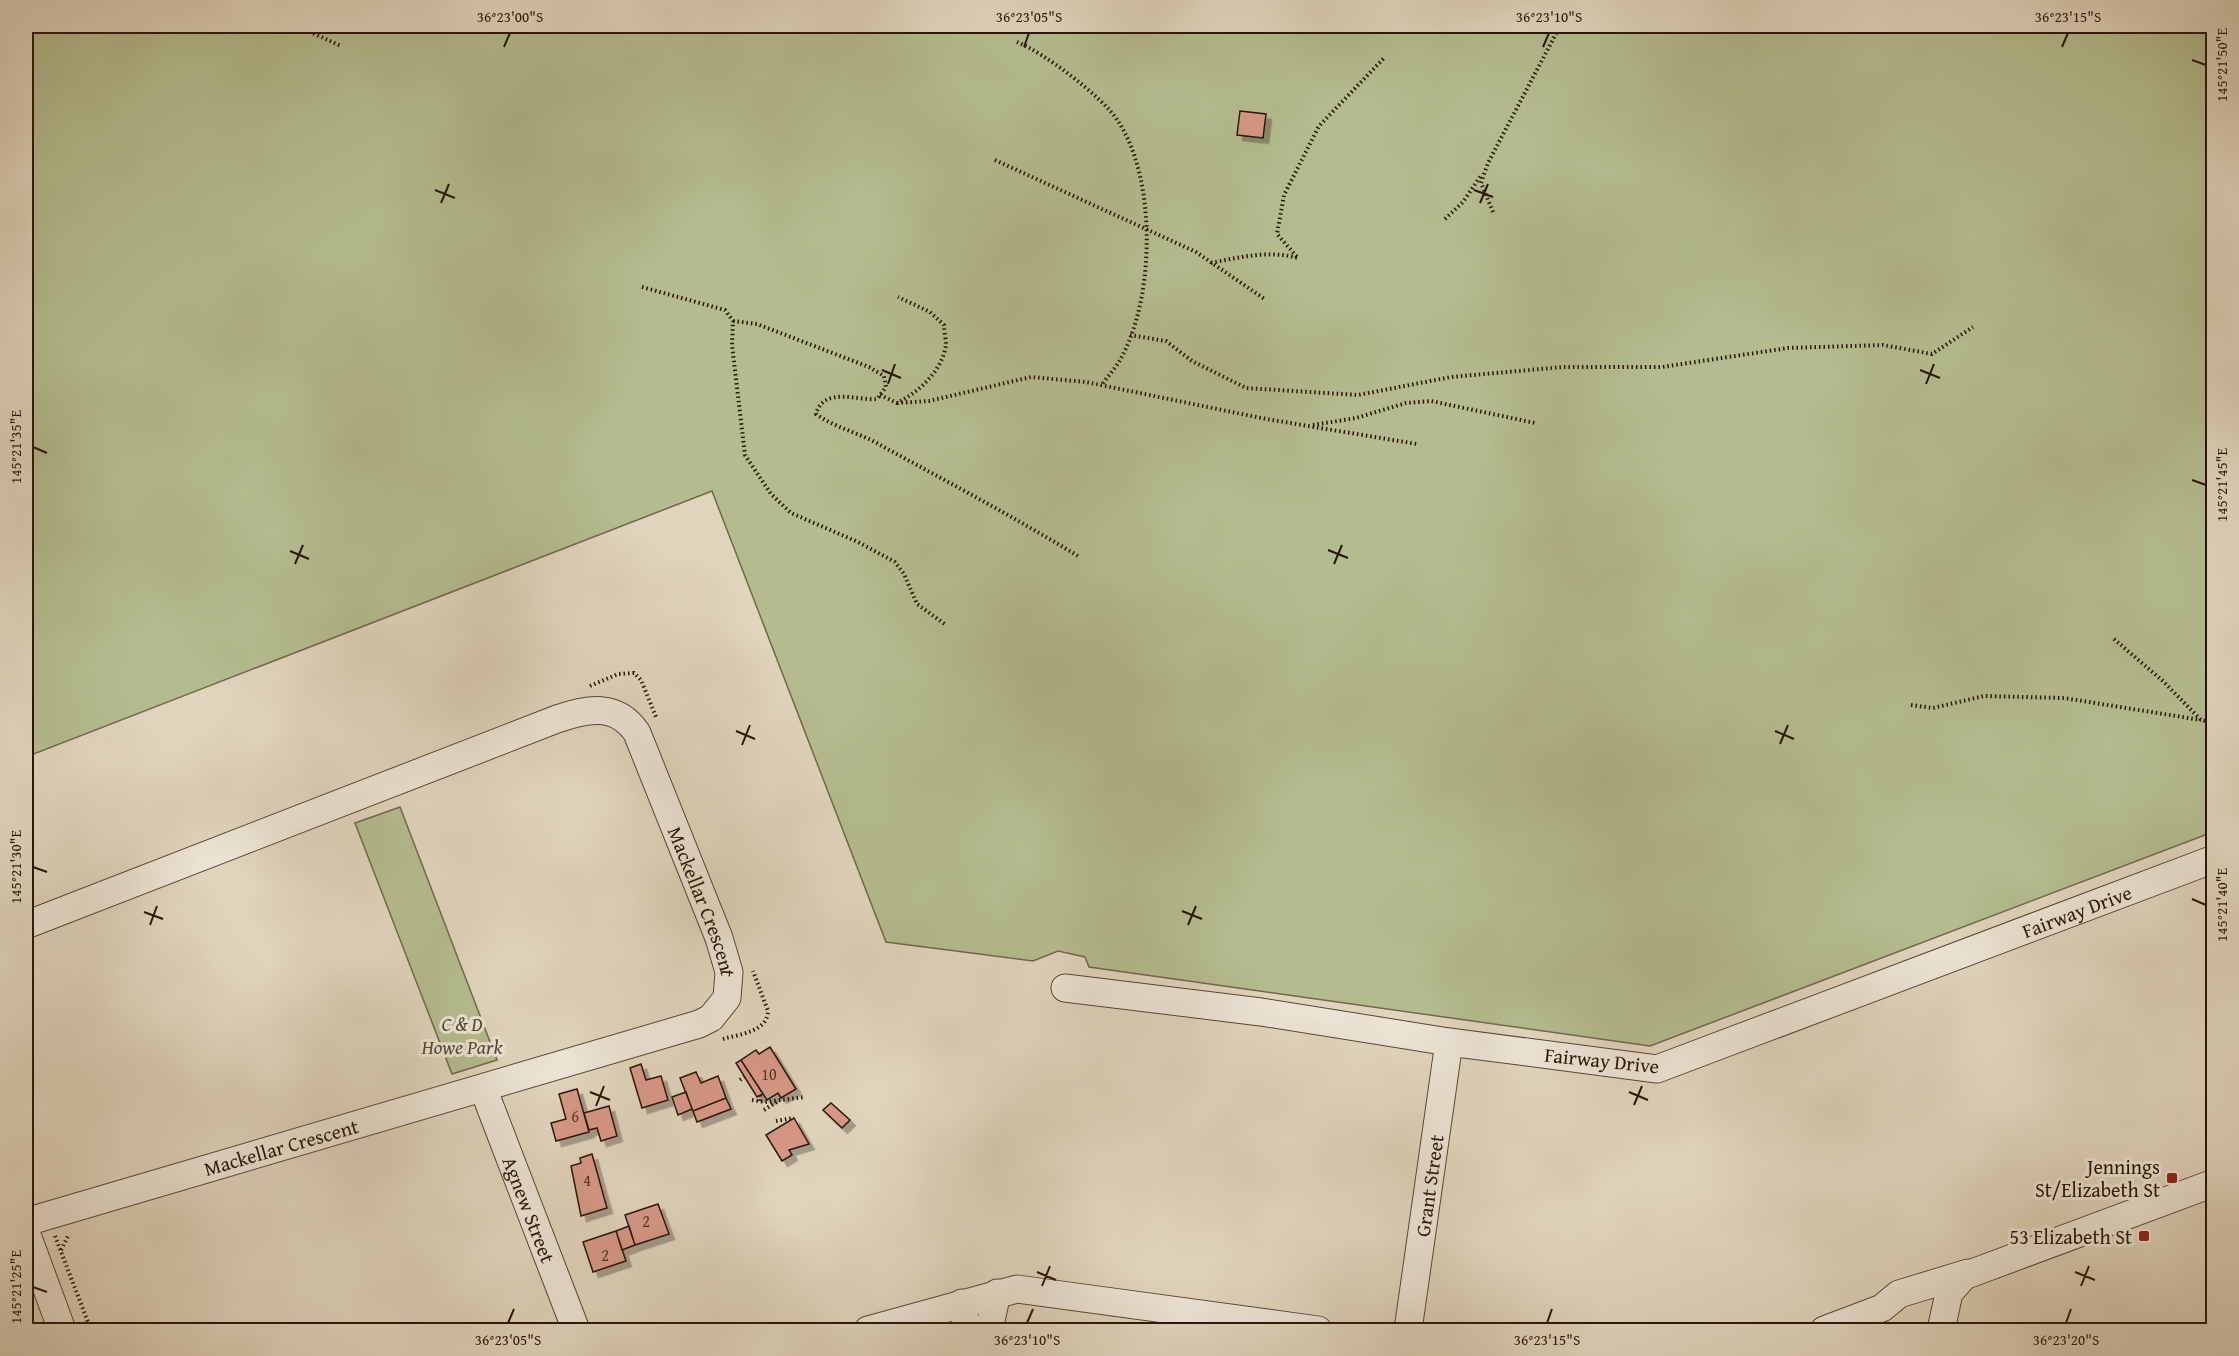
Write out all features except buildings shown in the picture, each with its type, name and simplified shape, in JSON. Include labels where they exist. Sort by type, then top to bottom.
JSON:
[{"type":"street","name":"Mackellar Crescent","points":[[26,925],[576,712],[602,709],[611,711],[630,722],[644,746],[726,958],[730,981],[727,998],[711,1018],[699,1024],[26,1222]]},
{"type":"street","name":"Fairway Drive","points":[[1065,988],[1261,1012],[1449,1042],[1653,1069],[1668,1068],[2214,859]]},
{"type":"street","name":"Grant Street","points":[[1408,1330],[1449,1042]]},
{"type":"street","name":"Agnew Street","points":[[483,1088],[576,1330]]},
{"type":"street","points":[[1941,1330],[1945,1306],[1957,1281],[2214,1183]]},
{"type":"street","points":[[26,1232],[32,1269],[62,1330]]},
{"type":"street","points":[[1824,1330],[1882,1308],[1899,1294],[1998,1265]]},
{"type":"street","points":[[1958,1330],[1963,1308],[1972,1292],[1979,1281],[1998,1265]]},
{"type":"street","points":[[868,1330],[1017,1289],[1318,1330]]},
{"type":"street","points":[[989,1330],[997,1293]]},
{"type":"street","points":[[962,1304],[967,1330]]},
{"type":"path","points":[[297,26],[341,46]]},
{"type":"path","points":[[1445,219],[1463,202],[1488,163],[1560,26]]},
{"type":"path","points":[[1017,42],[1079,83],[1118,120],[1144,189],[1145,272],[1136,321],[1120,360],[1101,386]]},
{"type":"path","points":[[1211,263],[1254,255],[1285,254],[1298,258],[1277,234],[1284,195],[1319,126],[1384,58]]},
{"type":"path","points":[[995,160],[1196,252],[1266,300]]},
{"type":"path","points":[[1488,163],[1481,183],[1493,212]]},
{"type":"path","points":[[642,287],[725,310],[733,321],[732,345],[745,455],[771,495],[791,513],[858,542],[895,562],[904,574],[917,604],[946,624]]},
{"type":"path","points":[[897,403],[914,395],[924,385],[946,345],[944,325],[930,312],[898,297]]},
{"type":"path","points":[[733,321],[758,324],[869,367],[884,376],[886,387],[877,399],[846,396],[826,400],[819,406],[816,414],[829,424],[879,444],[950,485],[991,503],[1078,556]]},
{"type":"path","points":[[1130,335],[1166,341],[1192,361],[1246,388],[1358,395],[1451,377],[1563,367],[1662,368],[1788,348],[1883,345],[1932,354],[1973,327]]},
{"type":"path","points":[[880,395],[897,403],[928,401],[1031,377],[1101,386],[1308,426],[1417,444]]},
{"type":"path","points":[[1308,426],[1356,418],[1406,403],[1431,401],[1535,423]]},
{"type":"path","points":[[2114,639],[2164,682],[2201,720]]},
{"type":"path","points":[[580,689],[618,674],[634,673],[641,680],[658,723]]},
{"type":"path","points":[[1911,705],[1934,708],[1984,696],[2064,698],[2214,723]]},
{"type":"path","points":[[718,1041],[758,1029],[768,1017],[768,1011],[749,961]]},
{"type":"path","points":[[760,1095],[760,1102]]},
{"type":"path","points":[[752,1100],[760,1102],[805,1097]]},
{"type":"path","points":[[764,1110],[782,1099]]},
{"type":"path","points":[[776,1121],[794,1119]]},
{"type":"path","points":[[54,1231],[91,1330]]},
{"type":"path","points":[[61,1250],[70,1234]]},
{"type":"green space","points":[[26,26],[2213,26],[2213,832],[1650,1046],[1089,967],[1085,957],[1058,951],[1033,961],[886,942],[712,491],[26,757]]},
{"type":"green space","name":"C & D Howe Park","points":[[400,807],[497,1060],[452,1074],[355,823]]},
{"type":"place","name":"Jennings St/Elizabeth St","points":[[2172,1178]]},
{"type":"place","name":"53 Elizabeth St","points":[[2144,1236]]}]
